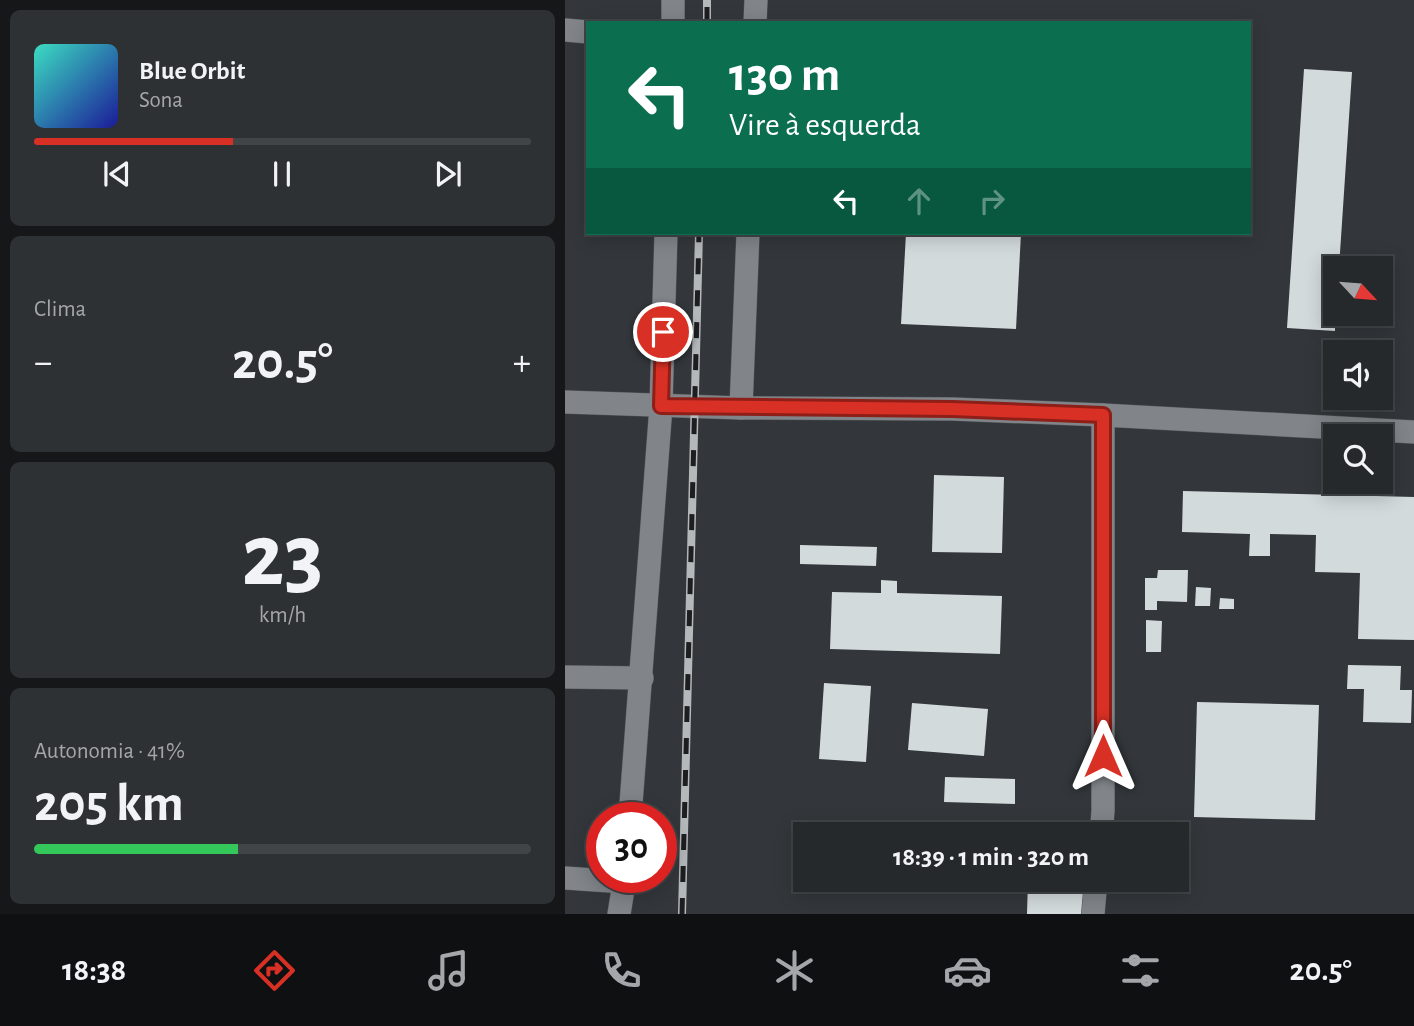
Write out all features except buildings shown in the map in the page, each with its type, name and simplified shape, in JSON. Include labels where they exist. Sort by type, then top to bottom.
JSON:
[{"type":"street","points":[[673,0],[673,21]]},
{"type":"street","points":[[755,21],[756,0]]},
{"type":"street","points":[[565,30],[586,32]]},
{"type":"street","points":[[631,802],[661,406],[666,235]]},
{"type":"street","points":[[741,408],[748,235]]},
{"type":"street","points":[[565,402],[741,408],[952,409],[1414,432]]},
{"type":"street","points":[[1102,822],[1103,415]]},
{"type":"street","points":[[565,677],[642,678]]},
{"type":"street","points":[[565,878],[586,878]]},
{"type":"street","points":[[1093,914],[1095,892]]},
{"type":"street","points":[[619,914],[623,893]]},
{"type":"railway","points":[[707,0],[707,21]]},
{"type":"railway","points":[[682,914],[699,235]]},
{"type":"route","points":[[663,332],[661,406],[952,409],[1103,415],[1103,756]]}]
